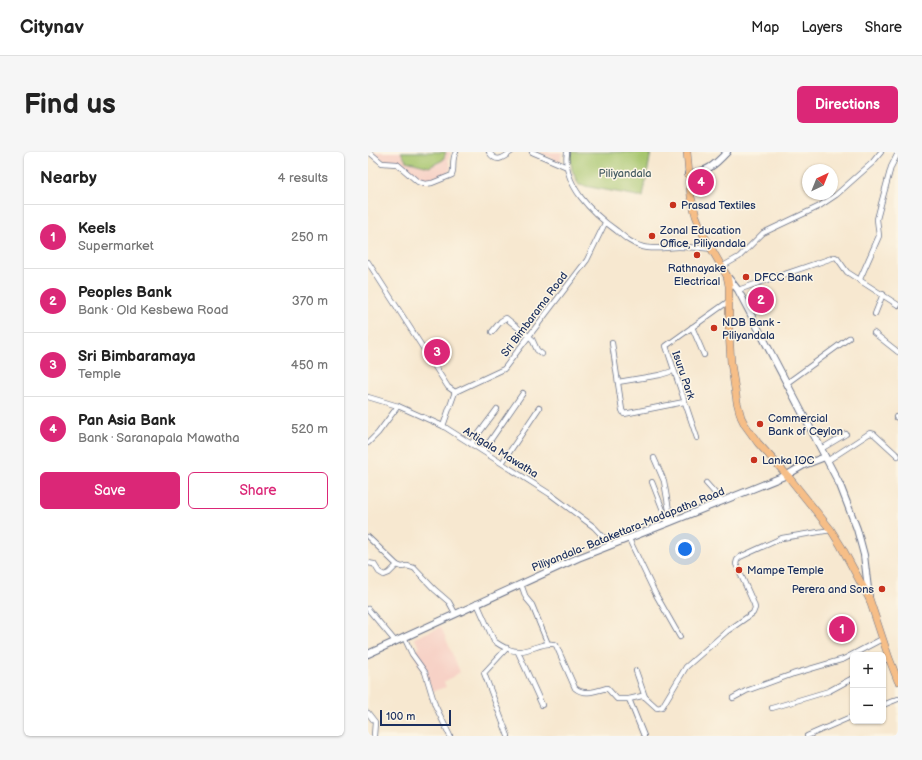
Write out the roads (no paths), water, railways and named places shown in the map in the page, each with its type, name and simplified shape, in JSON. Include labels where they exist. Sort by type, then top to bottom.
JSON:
[{"type":"main road","points":[[687,152],[691,197],[696,216],[703,234],[723,266],[727,276],[730,301],[729,332],[731,363],[736,402],[741,417],[758,443],[787,475],[831,530],[869,598],[882,639],[884,652]]},
{"type":"main road","points":[[886,660],[898,680]]},
{"type":"street","points":[[369,152],[382,163],[397,164],[418,182],[425,184],[432,183],[452,175],[454,170],[452,162],[456,152]]},
{"type":"street","points":[[489,152],[492,157],[496,159],[502,158],[511,152]]},
{"type":"street","points":[[532,152],[567,167]]},
{"type":"street","points":[[567,152],[567,167],[575,187],[588,206],[605,223],[630,242],[649,248],[682,247],[713,249]]},
{"type":"street","points":[[688,174],[707,169],[716,163],[727,152]]},
{"type":"street","points":[[723,266],[739,257],[763,233],[818,207],[836,195],[872,163],[881,152]]},
{"type":"street","points":[[860,279],[879,236],[877,219],[891,167],[898,153]]},
{"type":"street","name":"Sri Bimbarama Road","points":[[455,392],[504,368],[587,260],[605,223]]},
{"type":"street","points":[[738,290],[834,257],[837,258],[847,272],[898,305]]},
{"type":"street","points":[[368,262],[448,387],[455,392],[443,426]]},
{"type":"street","points":[[727,276],[738,290],[840,484],[857,529],[864,555],[869,598]]},
{"type":"street","points":[[875,314],[883,294]]},
{"type":"street","name":"Isuru Park","points":[[697,438],[673,371],[666,346],[730,301]]},
{"type":"street","points":[[492,332],[501,321],[506,318],[532,339],[537,350],[542,354]]},
{"type":"street","points":[[692,327],[704,355]]},
{"type":"street","points":[[874,333],[898,352]]},
{"type":"street","points":[[787,384],[849,338]]},
{"type":"street","points":[[612,343],[622,410],[624,414],[684,402]]},
{"type":"street","points":[[618,382],[660,375],[673,371]]},
{"type":"street","points":[[483,451],[523,393]]},
{"type":"street","name":"Artigala Mawatha","points":[[368,397],[398,406],[443,426],[550,494],[594,527],[611,545]]},
{"type":"street","points":[[368,443],[378,433],[398,406]]},
{"type":"street","points":[[502,463],[539,408]]},
{"type":"street","points":[[472,444],[497,409]]},
{"type":"street","points":[[826,459],[870,433],[874,434],[896,455],[898,448]]},
{"type":"street","points":[[821,449],[846,434]]},
{"type":"street","points":[[654,458],[664,481],[669,523]]},
{"type":"street","name":"Piliyandala- Batakettara-Madapatha Road","points":[[368,654],[578,558],[787,475],[804,465],[826,459]]},
{"type":"street","points":[[652,482],[669,523]]},
{"type":"street","points":[[706,483],[722,501]]},
{"type":"street","points":[[636,671],[645,697],[657,708],[662,706],[686,667],[726,632],[754,613],[754,604],[736,564],[737,560],[740,557],[782,538],[831,530]]},
{"type":"street","points":[[368,537],[397,565],[414,568],[449,602],[455,614]]},
{"type":"street","points":[[629,538],[655,593],[680,637]]},
{"type":"street","points":[[368,563],[374,564],[379,572],[384,575],[389,573],[397,565]]},
{"type":"street","points":[[520,584],[526,598],[532,605],[548,644]]},
{"type":"street","points":[[477,603],[494,641],[507,648],[518,652],[554,643],[575,688],[578,691],[585,693],[607,688],[617,699],[629,700],[642,696],[645,697]]},
{"type":"street","points":[[368,609],[395,641]]},
{"type":"street","points":[[404,637],[412,654],[425,672],[436,704],[450,736]]},
{"type":"street","points":[[733,698],[746,691],[793,674],[844,659],[882,639]]},
{"type":"street","points":[[507,648],[484,674],[508,736]]},
{"type":"street","points":[[518,652],[542,705]]},
{"type":"street","points":[[772,708],[829,691],[850,680]]},
{"type":"street","points":[[886,704],[898,699]]},
{"type":"street","points":[[629,700],[644,736]]},
{"type":"street","points":[[368,713],[375,722],[374,736]]},
{"type":"street","points":[[807,736],[850,717]]},
{"type":"place","name":"Pan Asia Bank","points":[[701,182]]},
{"type":"place","name":"Prasad Textiles","points":[[673,205]]},
{"type":"place","name":"Zonal Education Office, Piliyandala","points":[[652,236]]},
{"type":"place","name":"Rathnayake Electrical","points":[[697,255]]},
{"type":"place","name":"DFCC Bank","points":[[746,277]]},
{"type":"place","name":"Peoples Bank","points":[[761,300]]},
{"type":"place","name":"NDB Bank - Piliyandala","points":[[714,328]]},
{"type":"place","name":"Sri Bimbaramaya","points":[[437,352]]},
{"type":"place","name":"Commercial Bank of Ceylon","points":[[760,424]]},
{"type":"place","name":"Lanka IOC","points":[[754,460]]},
{"type":"place","name":"Mampe Temple","points":[[739,570]]},
{"type":"place","name":"Perera and Sons","points":[[882,589]]},
{"type":"place","name":"Keels","points":[[842,629]]},
{"type":"park label","name":"Piliyandala","points":[[625,173]]}]
